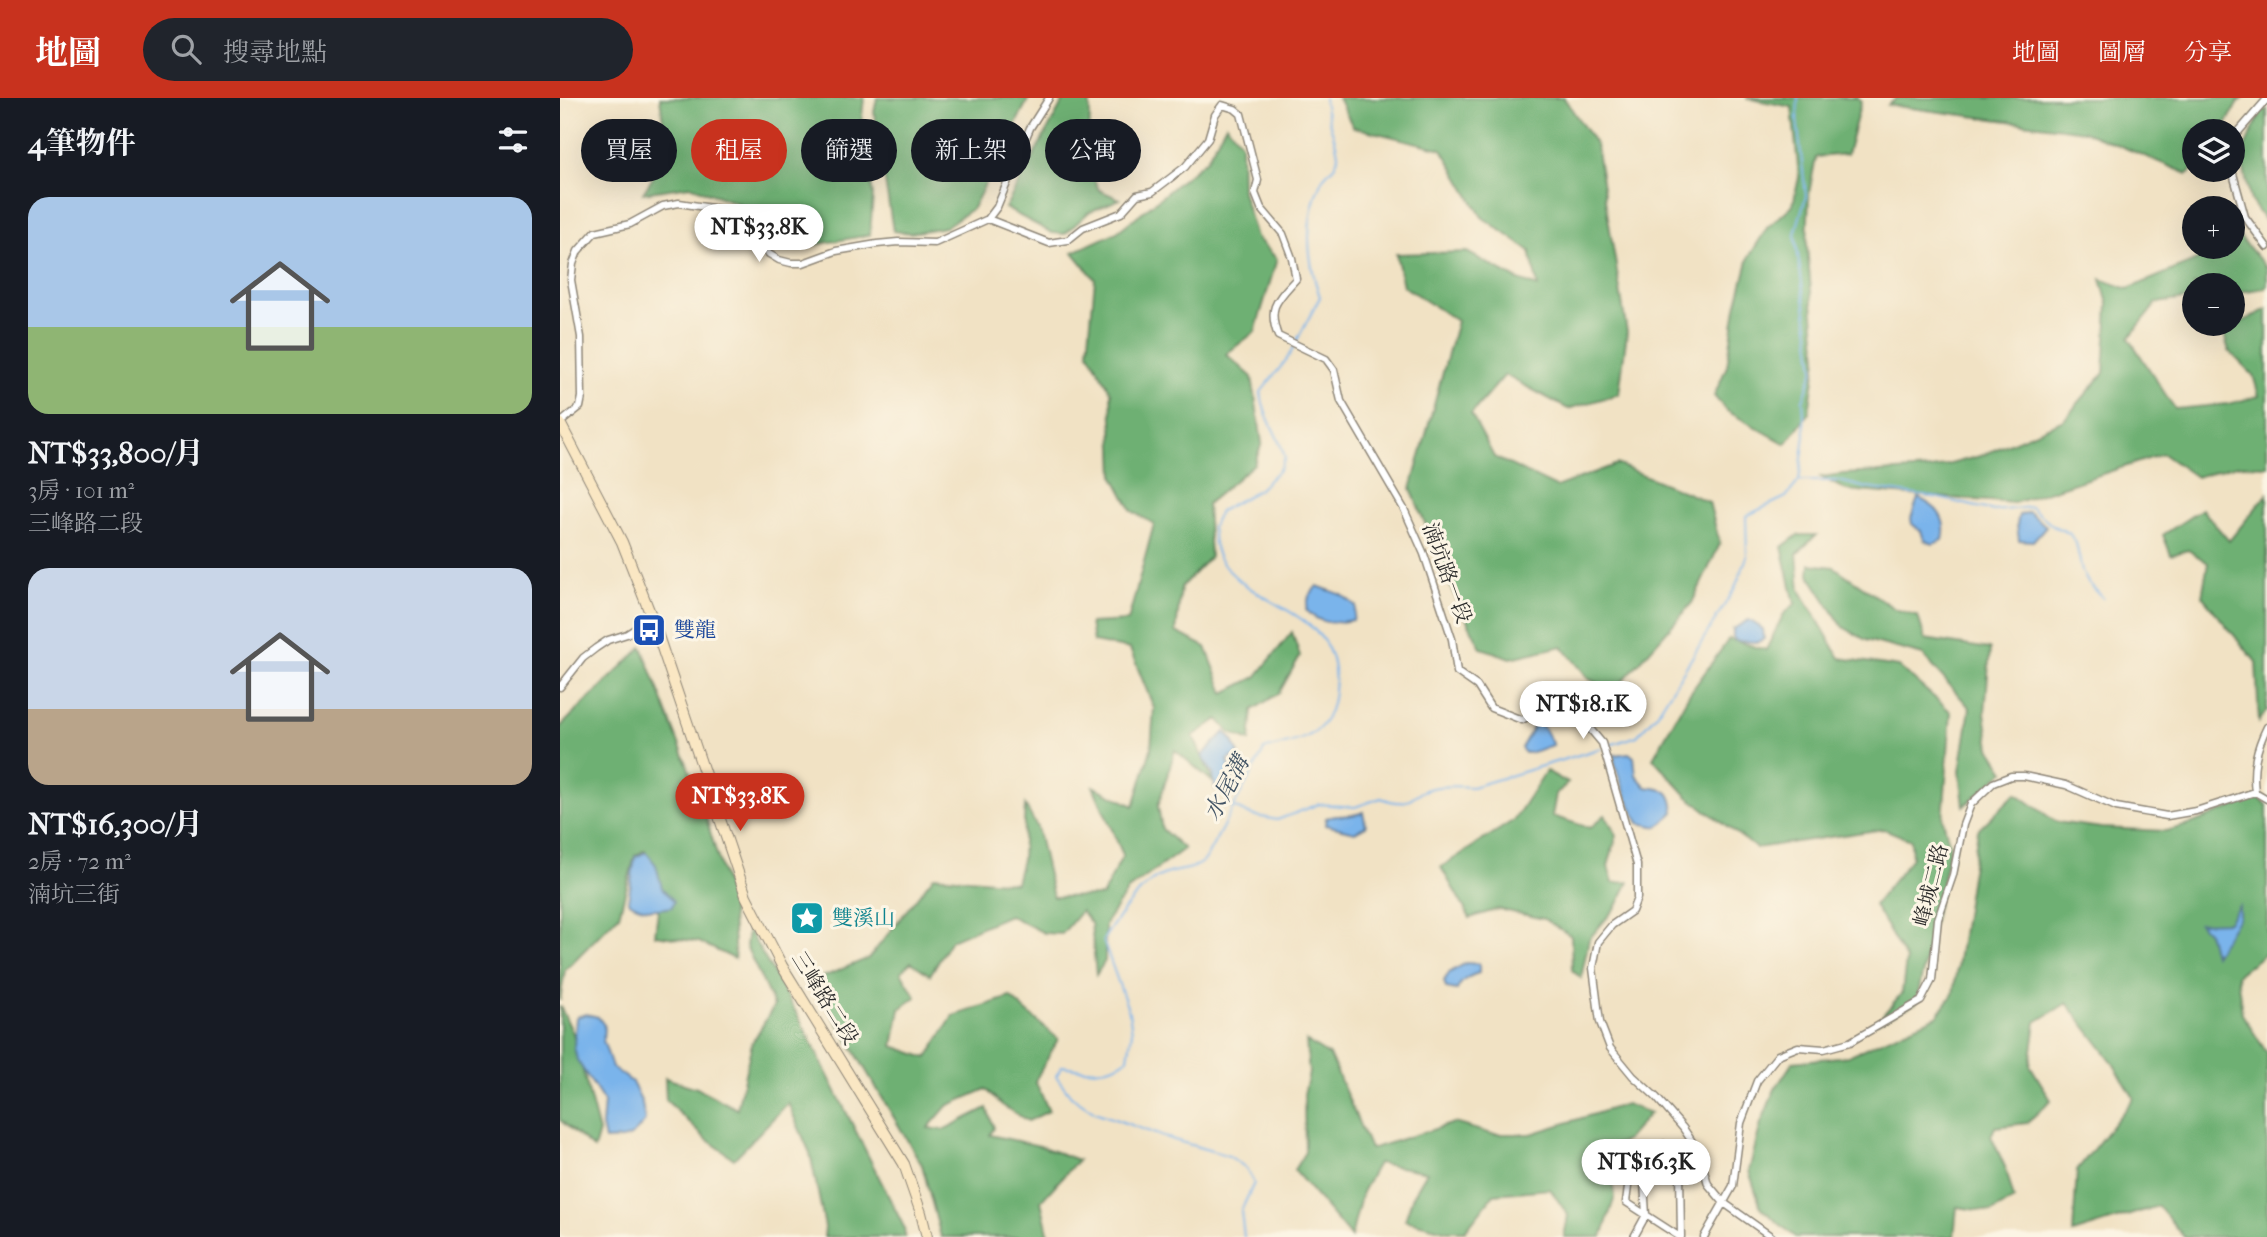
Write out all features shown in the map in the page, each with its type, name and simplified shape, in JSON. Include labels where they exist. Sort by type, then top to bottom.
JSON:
[{"type":"street","points":[[560,423],[580,407],[582,397],[581,337],[571,281],[578,251],[595,232],[630,224],[663,206],[679,203],[735,215],[747,225],[769,254],[779,261],[803,263],[836,251],[877,244],[935,243],[988,219],[997,207],[1030,128],[1049,98]]},
{"type":"street","points":[[2245,124],[2267,99]]},
{"type":"street","name":"湳坑路一段","points":[[988,219],[1049,243],[1068,240],[1083,228],[1121,213],[1137,195],[1152,192],[1171,180],[1208,139],[1215,115],[1223,105],[1235,108],[1241,114],[1258,180],[1255,193],[1261,208],[1283,234],[1296,279],[1275,302],[1273,323],[1278,336],[1326,359],[1334,370],[1341,401],[1404,509],[1424,554],[1452,639],[1457,672],[1477,686],[1491,708],[1522,720],[1540,710],[1563,705],[1575,711],[1602,743],[1637,864],[1637,898],[1632,911],[1612,925],[1598,942],[1593,968],[1600,1022],[1610,1048],[1683,1128],[1699,1152],[1707,1184],[1724,1203],[1772,1237]]},
{"type":"street","points":[[2235,182],[2245,217],[2267,247]]},
{"type":"street","name":"三峰路二段","points":[[560,423],[622,542],[652,618],[746,896],[782,966],[904,1164],[927,1237]]},
{"type":"street","points":[[560,688],[583,658],[596,648],[608,640],[627,634],[652,618]]},
{"type":"street","points":[[2267,727],[2259,742],[2252,771],[2255,792],[2267,799]]},
{"type":"street","name":"峰城二路","points":[[1704,1237],[1733,1186],[1741,1124],[1757,1081],[1778,1055],[1798,1047],[1824,1049],[1850,1042],[1921,1001],[1932,980],[1938,919],[1953,875],[1963,825],[1971,804],[1993,783],[2011,776],[2024,776],[2066,785],[2116,807],[2167,816],[2196,811],[2255,792]]},
{"type":"street","points":[[1664,1144],[1680,1172],[1680,1237]]},
{"type":"street","points":[[1634,1237],[1646,1216],[1643,1165],[1645,1156],[1655,1151]]},
{"type":"street","points":[[1626,1157],[1630,1171],[1626,1202],[1680,1237]]},
{"type":"green space","points":[[660,98],[864,98],[862,119],[801,119],[801,182],[871,182],[873,195],[870,235],[785,250],[748,207],[690,186],[643,193],[650,182],[677,182],[677,119],[663,119]]},
{"type":"green space","points":[[877,98],[1029,98],[1018,119],[911,119],[911,182],[986,182],[973,208],[945,227],[911,233],[893,231],[885,182],[897,182],[897,119],[875,119]]},
{"type":"green space","points":[[1065,98],[1090,98],[1090,119],[1054,119]]},
{"type":"green space","points":[[1338,98],[1564,98],[1596,145],[1627,332],[1619,394],[1568,409],[1505,375],[1471,414],[1494,457],[1556,487],[1617,464],[1709,502],[1720,544],[1692,603],[1613,692],[1589,679],[1562,646],[1511,658],[1481,648],[1453,592],[1411,489],[1457,321],[1403,286],[1396,254],[1467,252],[1516,279],[1538,287],[1530,251],[1482,217],[1442,149],[1353,127]]},
{"type":"green space","points":[[1746,98],[1858,98],[1861,102],[1847,154],[1816,157],[1809,193],[1807,246],[1817,359],[1809,412],[1786,444],[1727,411],[1714,396],[1727,366],[1736,307],[1749,257],[1767,228],[1793,205],[1799,177],[1792,107]]},
{"type":"green space","points":[[1897,98],[2244,98],[2238,102],[2229,119],[2182,119],[2182,172],[2084,131],[1888,105]]},
{"type":"green space","points":[[2267,109],[2267,224],[2251,201],[2245,174],[2245,147],[2261,112]]},
{"type":"green space","points":[[1226,124],[1241,143],[1242,191],[1256,237],[1277,259],[1255,332],[1226,354],[1252,377],[1262,443],[1254,464],[1207,504],[1210,557],[1181,587],[1176,632],[1206,647],[1224,693],[1256,677],[1292,632],[1300,656],[1279,693],[1253,710],[1250,741],[1230,733],[1218,719],[1193,736],[1214,783],[1175,750],[1158,806],[1162,829],[1184,849],[1128,890],[1105,924],[1105,961],[1096,975],[1091,923],[1081,911],[1062,934],[1044,933],[1009,915],[951,940],[930,975],[911,962],[901,972],[916,997],[900,1009],[893,1046],[927,1058],[953,1016],[1010,997],[1058,1039],[1035,1081],[1049,1111],[1028,1121],[1002,1105],[986,1089],[947,1106],[928,1128],[943,1130],[987,1108],[994,1128],[990,1135],[1040,1146],[1078,1160],[1041,1201],[1048,1232],[1041,1237],[941,1237],[922,1165],[813,981],[869,958],[934,876],[1016,883],[1022,859],[1025,805],[1037,827],[1053,897],[1102,896],[1123,855],[1093,786],[1134,806],[1151,749],[1154,708],[1130,649],[1093,642],[1090,623],[1128,621],[1154,524],[1132,511],[1114,477],[1111,392],[1088,351],[1095,279],[1073,252],[1117,232],[1207,159]]},
{"type":"green space","points":[[1045,135],[1045,182],[1095,182],[1099,190],[1120,199],[1089,212],[1065,234],[1052,233],[1005,208],[1019,182],[1031,182],[1031,160]]},
{"type":"green space","points":[[2245,243],[2267,268],[2265,288],[2245,291],[2245,273],[2182,273],[2182,300],[2157,303],[2129,338],[2175,409],[2228,404],[2259,396],[2253,375],[2229,351],[2224,336],[2245,336],[2245,320],[2267,309],[2267,466],[2237,465],[2196,477],[2163,454],[2014,503],[1846,490],[1821,477],[1932,469],[1980,456],[2064,420],[2104,373],[2108,304],[2101,279],[2128,289],[2199,259],[2245,259]]},
{"type":"green space","points":[[2267,494],[2267,710],[2259,722],[2256,662],[2202,596],[2208,563],[2188,550],[2171,555],[2163,535],[2202,509],[2229,541]]},
{"type":"green space","points":[[1798,535],[1816,535],[1797,554],[1800,590],[1840,658],[1899,667],[1951,712],[1943,820],[1950,846],[1916,1003],[1876,1023],[1902,993],[1906,960],[1874,905],[1912,858],[1911,840],[1884,829],[1756,848],[1687,796],[1653,758],[1688,696],[1729,639],[1766,650],[1783,615],[1795,604],[1782,547]]},
{"type":"green space","points":[[1810,564],[1834,567],[1895,609],[1918,616],[1925,639],[1990,649],[1985,713],[1990,748],[2005,771],[1964,806],[1960,771],[1970,708],[1923,655],[1866,640],[1843,627],[1809,575]]},
{"type":"green space","points":[[642,647],[701,801],[731,902],[735,959],[699,942],[655,935],[660,893],[645,850],[635,856],[619,915],[565,970],[560,1001],[560,727]]},
{"type":"green space","points":[[1546,771],[1568,783],[1556,794],[1552,816],[1590,828],[1605,815],[1617,835],[1608,866],[1613,883],[1629,882],[1617,906],[1589,939],[1581,978],[1572,970],[1571,936],[1544,919],[1498,909],[1470,918],[1441,867],[1514,820]]},
{"type":"green space","points":[[2016,793],[2056,822],[2102,828],[2166,831],[2258,797],[2267,805],[2267,952],[2237,975],[2242,1014],[2267,1053],[2267,1237],[2184,1237],[2158,1206],[2073,1233],[2077,1170],[2134,1098],[2111,1060],[2067,1003],[2036,1022],[2030,1065],[2051,1100],[2027,1123],[1995,1127],[1991,1136],[2006,1169],[2014,1199],[1992,1212],[1957,1207],[1954,1237],[1795,1237],[1761,1208],[1749,1171],[1761,1123],[1775,1089],[1793,1062],[1848,1056],[1937,1016],[1953,994],[1978,830]]},
{"type":"green space","points":[[748,929],[798,1016],[904,1227],[905,1237],[824,1237],[825,1227],[810,1153],[788,1103],[734,1159],[705,1138],[666,1100],[665,1078],[697,1088],[737,1109],[752,1043],[774,1006],[746,946]]},
{"type":"green space","points":[[560,1006],[573,1033],[599,1132],[594,1149],[560,1120]]},
{"type":"green space","points":[[1306,1041],[1330,1056],[1370,1149],[1454,1123],[1492,1134],[1531,1134],[1626,1104],[1650,1113],[1626,1141],[1603,1148],[1615,1196],[1602,1237],[1564,1237],[1568,1215],[1550,1189],[1494,1194],[1465,1231],[1448,1231],[1405,1220],[1413,1196],[1427,1172],[1378,1163],[1362,1192],[1351,1237],[1294,1170],[1305,1152],[1304,1094],[1309,1073]]},
{"type":"water","points":[[1918,498],[1940,514],[1944,525],[1943,540],[1933,544],[1924,540],[1921,531],[1912,524],[1911,518]]},
{"type":"water","points":[[2029,512],[2046,526],[2033,541],[2019,540],[2019,515]]},
{"type":"water","points":[[1317,586],[1342,595],[1356,606],[1353,620],[1322,621],[1306,610],[1309,596]]},
{"type":"water","points":[[1749,620],[1763,629],[1764,639],[1758,642],[1736,641],[1733,629]]},
{"type":"water","points":[[1540,722],[1553,745],[1525,753],[1521,748],[1535,724]]},
{"type":"water","points":[[1225,732],[1239,754],[1228,760],[1233,781],[1215,789],[1213,774],[1202,756]]},
{"type":"water","points":[[1629,753],[1634,757],[1636,775],[1646,787],[1663,790],[1671,798],[1674,812],[1658,827],[1639,823],[1616,769],[1614,755]]},
{"type":"water","points":[[1363,812],[1366,826],[1355,832],[1325,825],[1326,818]]},
{"type":"water","points":[[646,852],[656,865],[662,888],[674,901],[672,907],[649,909],[628,901],[635,857]]},
{"type":"water","points":[[2239,906],[2239,917],[2214,955],[2208,932],[2199,923],[2228,922]]},
{"type":"water","points":[[1466,963],[1479,964],[1479,973],[1466,979],[1457,990],[1446,988],[1444,981],[1449,973]]},
{"type":"water","points":[[586,1014],[598,1017],[604,1025],[603,1040],[612,1067],[632,1082],[642,1103],[645,1121],[628,1137],[605,1140],[602,1126],[604,1102],[577,1060],[574,1047],[576,1017]]},
{"type":"waterway","name":"水尾溝","points":[[1296,342],[1320,297],[1312,269],[1310,225],[1321,182],[1336,163],[1338,155],[1324,98]]},
{"type":"waterway","points":[[1607,746],[1637,736],[1657,714],[1735,588],[1747,557],[1746,516],[1786,497],[1799,481],[1805,435],[1803,400],[1814,369],[1795,234],[1806,196],[1797,120],[1798,98]]},
{"type":"waterway","name":"水尾溝","points":[[1244,1237],[1241,1211],[1254,1183],[1246,1168],[1229,1156],[1164,1137],[1095,1112],[1071,1096],[1056,1076],[1062,1066],[1105,1069],[1128,1058],[1132,1032],[1129,1012],[1103,940],[1146,885],[1163,875],[1189,869],[1205,860],[1264,750],[1312,734],[1320,728],[1331,707],[1334,691],[1333,663],[1325,643],[1311,627],[1234,576],[1217,555],[1212,531],[1220,511],[1258,490],[1279,470],[1285,457],[1265,409],[1261,392],[1294,347]]},
{"type":"waterway","points":[[1800,481],[1839,481],[1867,488],[1939,498],[1994,511],[2031,507],[2053,526],[2069,533],[2076,543],[2087,581],[2103,598]]},
{"type":"waterway","points":[[1234,807],[1251,815],[1277,820],[1319,804],[1355,807],[1381,798],[1404,802],[1432,788],[1472,787],[1602,748]]},
{"type":"place","name":"雙龍","points":[[649,630]]},
{"type":"place","name":"雙溪山","points":[[807,918]]}]
